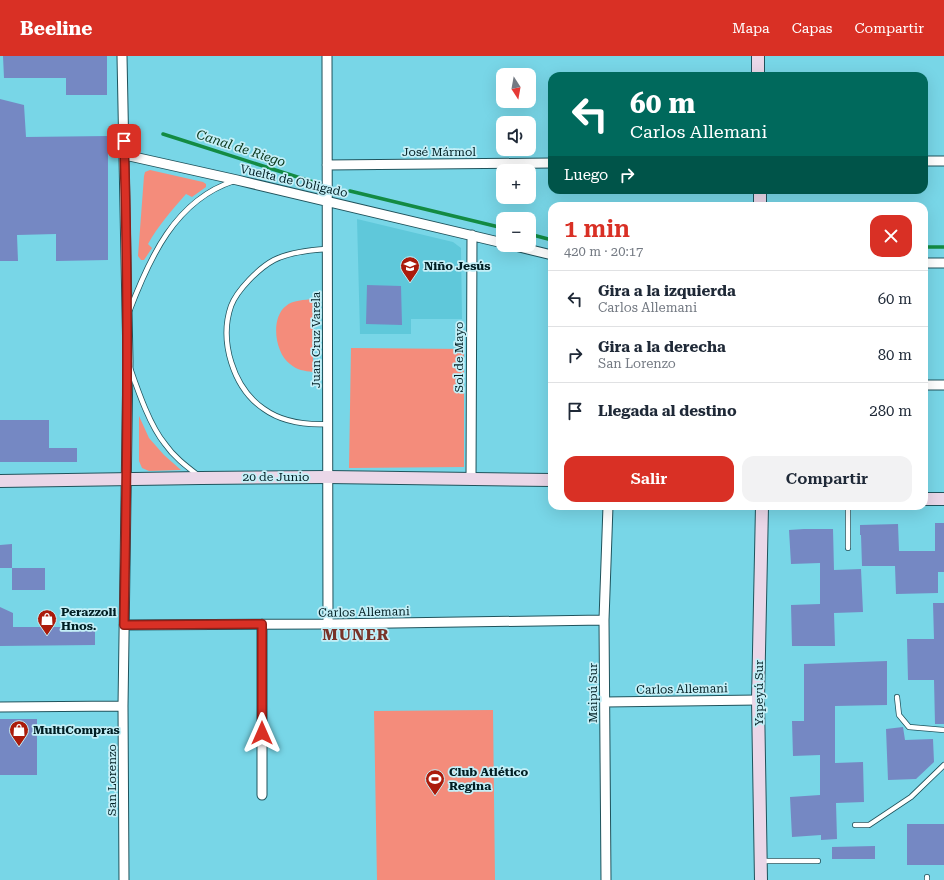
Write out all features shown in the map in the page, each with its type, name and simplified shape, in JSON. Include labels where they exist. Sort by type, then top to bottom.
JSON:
[{"type":"street","name":"San Lorenzo","points":[[122,56],[128,317],[123,706],[124,880]]},
{"type":"street","name":"Juan Cruz Varela","points":[[327,56],[328,624]]},
{"type":"street","points":[[758,56],[758,72]]},
{"type":"street","name":"Vuelta de Obligado","points":[[125,155],[496,241]]},
{"type":"street","points":[[928,161],[944,161]]},
{"type":"street","name":"José Mármol","points":[[327,165],[548,163]]},
{"type":"street","name":"Sol de Mayo","points":[[471,480],[472,235]]},
{"type":"street","points":[[536,251],[548,254]]},
{"type":"street","points":[[928,263],[944,263]]},
{"type":"street","points":[[928,385],[944,385]]},
{"type":"street","name":"20 de Junio","points":[[0,481],[328,477],[548,480]]},
{"type":"street","points":[[928,499],[944,499]]},
{"type":"street","name":"Maipú Sur","points":[[606,880],[604,620],[608,510]]},
{"type":"street","name":"Yapeyú Sur","points":[[761,880],[758,700],[762,510]]},
{"type":"street","name":"Carlos Allemani","points":[[124,625],[604,620]]},
{"type":"street","points":[[262,624],[262,795]]},
{"type":"street","name":"Carlos Allemani","points":[[605,702],[758,700]]},
{"type":"street","points":[[0,708],[123,706]]},
{"type":"lane","points":[[128,317],[141,280],[175,222],[185,211],[204,195],[219,186],[237,180]]},
{"type":"lane","points":[[328,249],[290,255],[275,260],[256,272],[243,287],[232,305],[227,323],[228,347],[234,369],[245,391],[264,410],[290,422],[315,425],[328,424]]},
{"type":"lane","points":[[128,361],[138,391],[163,443],[175,456],[201,478]]},
{"type":"lane","points":[[848,510],[848,548]]},
{"type":"lane","points":[[897,697],[899,715],[909,727],[944,730]]},
{"type":"lane","points":[[855,825],[869,825],[911,797],[944,765]]},
{"type":"lane","points":[[761,861],[818,861]]},
{"type":"shaded area","points":[[150,170],[203,182],[206,184],[206,187],[192,197],[186,194],[156,231],[148,244],[152,248],[144,260],[141,260],[138,256],[144,176],[145,172]]},
{"type":"shaded area","name":"Niño Jesús","points":[[357,219],[453,242],[461,248],[462,319],[411,319],[411,334],[360,334]]},
{"type":"shaded area","points":[[313,299],[313,372],[298,369],[285,359],[278,344],[276,327],[281,311],[286,306],[299,301]]},
{"type":"shaded area","points":[[351,348],[464,349],[464,467],[349,468]]},
{"type":"shaded area","points":[[139,416],[149,438],[164,455],[181,470],[149,471],[142,468],[139,461]]},
{"type":"shaded area","name":"Club Atlético Regina","points":[[493,710],[495,880],[377,880],[374,711]]},
{"type":"building","points":[[3,56],[107,56],[107,95],[66,95],[66,78],[4,78]]},
{"type":"building","points":[[0,99],[24,105],[26,137],[108,136],[108,260],[56,261],[56,234],[17,235],[18,261],[0,261]]},
{"type":"building","points":[[367,285],[401,286],[402,325],[366,324]]},
{"type":"building","points":[[0,420],[49,420],[49,448],[77,448],[77,462],[0,462]]},
{"type":"building","points":[[935,523],[944,523],[944,572],[938,572],[938,593],[896,594],[895,566],[862,566],[860,525],[898,524],[899,551],[935,551]]},
{"type":"building","points":[[833,529],[834,570],[861,569],[863,612],[834,613],[835,646],[792,646],[791,605],[820,604],[820,563],[791,564],[789,530]]},
{"type":"building","points":[[12,544],[12,568],[0,568],[0,545]]},
{"type":"building","points":[[12,568],[45,568],[45,590],[12,590]]},
{"type":"building","points":[[933,603],[944,603],[944,724],[935,724],[934,680],[908,680],[907,639],[934,639]]},
{"type":"building","name":"Perazzoli Hnos.","points":[[0,607],[13,613],[13,627],[95,627],[95,645],[0,646]]},
{"type":"building","points":[[887,661],[887,705],[835,706],[835,763],[863,762],[864,802],[836,803],[837,839],[821,840],[821,835],[792,837],[790,797],[820,795],[820,755],[793,756],[792,721],[804,721],[804,664]]},
{"type":"building","name":"MultiCompras","points":[[0,719],[37,719],[37,775],[0,775]]},
{"type":"building","points":[[903,727],[905,740],[933,739],[934,762],[916,779],[888,780],[886,729]]},
{"type":"building","points":[[907,824],[944,824],[944,865],[907,865]]},
{"type":"building","points":[[875,846],[875,859],[832,859],[832,847]]},
{"type":"waterway","name":"Canal de Riego","points":[[163,134],[313,182]]},
{"type":"waterway","name":"Canal de Riego","points":[[350,191],[496,226]]},
{"type":"waterway","name":"Canal de Riego","points":[[536,236],[548,239]]},
{"type":"waterway","name":"Canal de Riego","points":[[928,247],[944,247]]},
{"type":"place","name":"Niño Jesús","points":[[410,283]]},
{"type":"place","name":"Perazzoli Hnos.","points":[[47,636]]},
{"type":"place","name":"MultiCompras","points":[[19,747]]},
{"type":"place","name":"Club Atlético Regina","points":[[435,796]]},
{"type":"district","name":"MUNER","points":[[356,634]]},
{"type":"route","points":[[124,141],[128,361],[124,625],[262,624],[262,733]]}]
